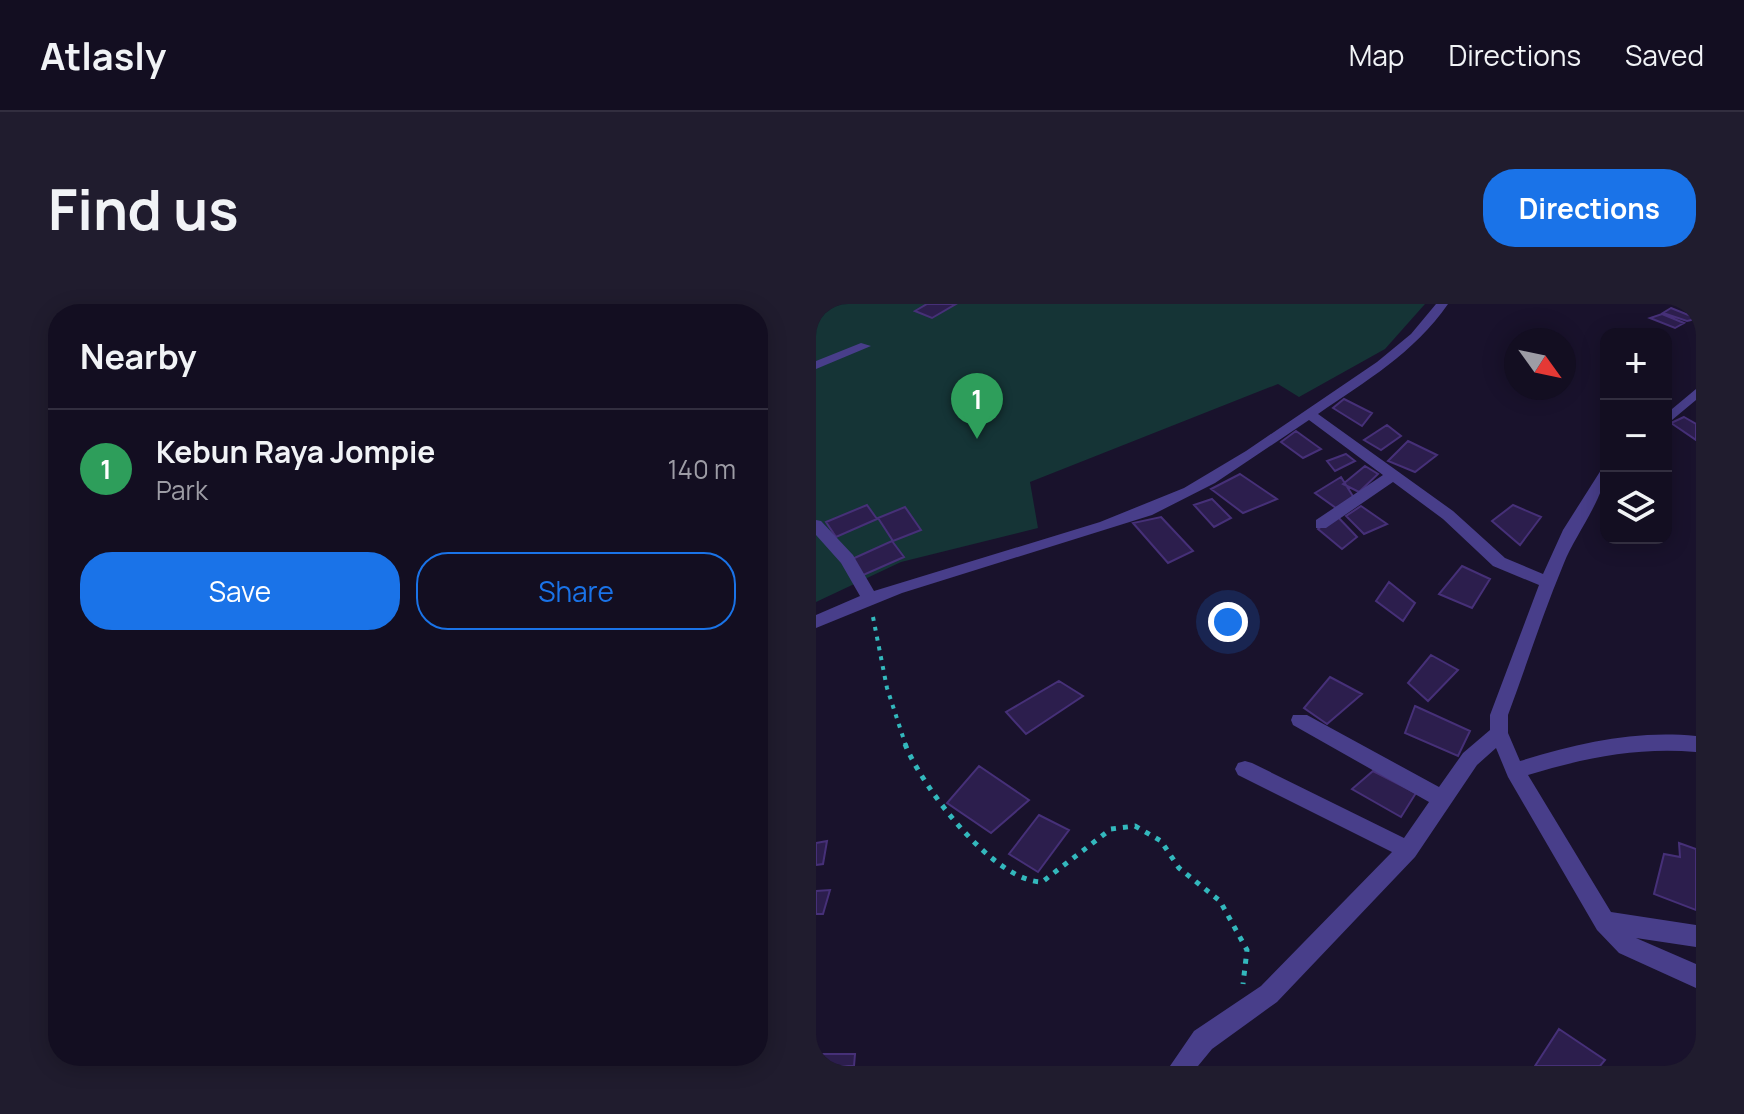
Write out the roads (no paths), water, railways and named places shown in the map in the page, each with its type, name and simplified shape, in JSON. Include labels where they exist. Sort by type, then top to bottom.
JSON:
[{"type":"street","points":[[816,622],[923,578],[1055,542],[1149,510],[1207,481],[1393,356],[1442,304]]},
{"type":"street","points":[[816,377],[819,364],[865,346]]},
{"type":"street","points":[[1672,415],[1696,393]]},
{"type":"street","points":[[1309,414],[1448,515],[1499,562],[1546,581]]},
{"type":"street","points":[[1321,524],[1392,476]]},
{"type":"street","points":[[1600,482],[1582,507],[1546,581],[1499,715],[1499,733],[1515,771],[1605,922],[1627,945],[1696,976]]},
{"type":"street","points":[[816,525],[847,559],[870,598]]},
{"type":"street","points":[[1300,720],[1444,800]]},
{"type":"street","points":[[1182,1066],[1203,1040],[1269,994],[1408,850],[1470,759],[1499,733]]},
{"type":"street","points":[[1515,771],[1591,747],[1659,739],[1696,744]]},
{"type":"street","points":[[1245,769],[1408,850]]},
{"type":"street","points":[[1605,922],[1696,936]]},
{"type":"place","name":"Kebun Raya Jompie","points":[[977,439]]}]
